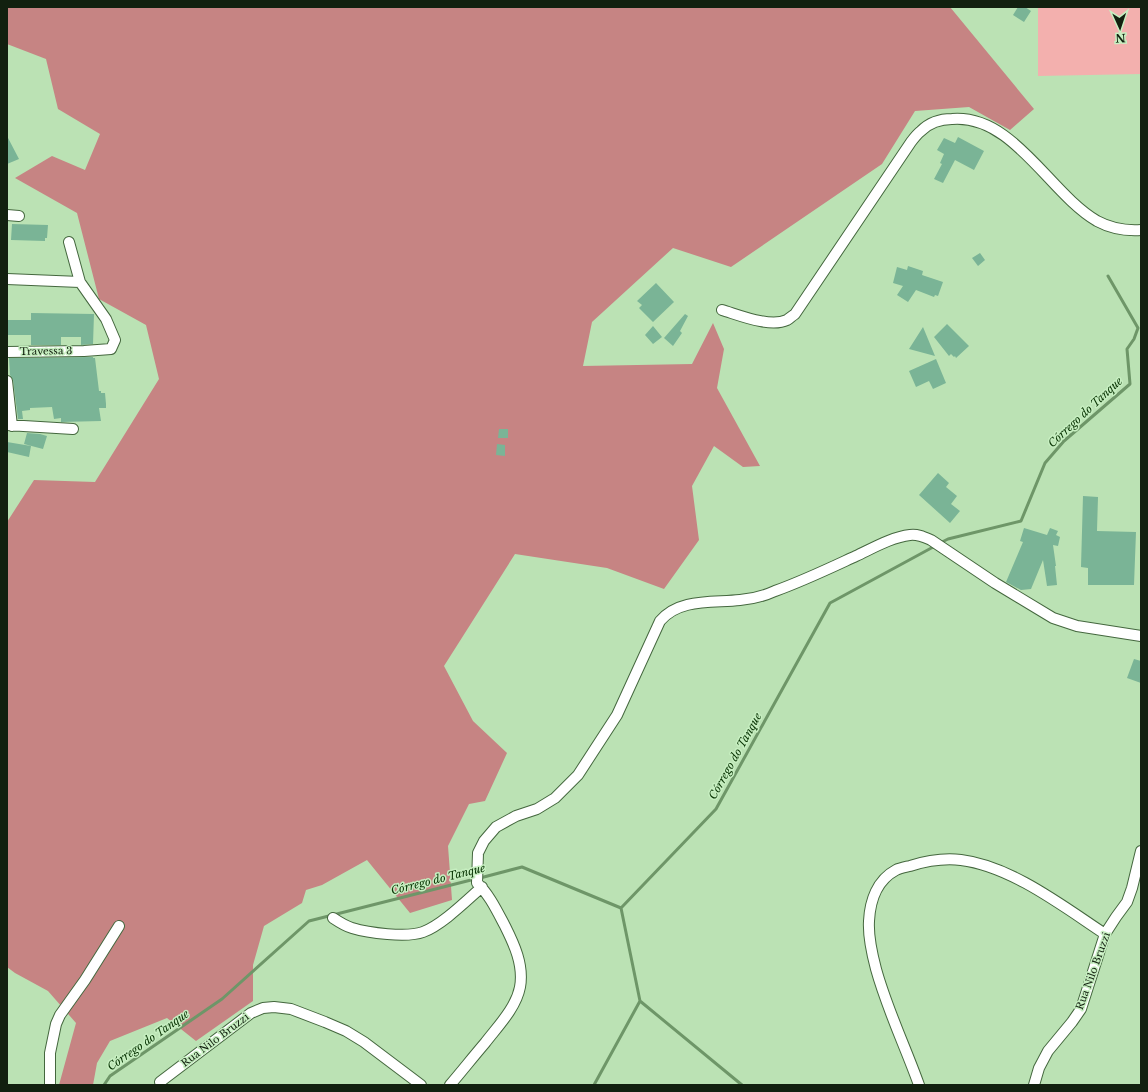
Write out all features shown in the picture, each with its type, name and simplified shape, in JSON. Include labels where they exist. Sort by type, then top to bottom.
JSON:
[{"type":"street","points":[[722,310],[762,321],[776,322],[786,320],[795,314],[911,142],[922,130],[934,122],[945,119],[963,118],[978,121],[995,129],[1014,144],[1075,204],[1097,221],[1111,227],[1132,231],[1141,230]]},
{"type":"street","points":[[7,215],[19,216]]},
{"type":"street","points":[[7,280],[80,282],[69,242]]},
{"type":"street","name":"Travessa 3","points":[[7,352],[84,351],[111,349],[115,340],[106,319],[80,282]]},
{"type":"street","points":[[7,381],[9,426],[74,429]]},
{"type":"street","points":[[450,1085],[502,1021],[514,1004],[520,987],[521,974],[519,959],[513,943],[492,904],[479,885],[477,865],[478,853],[484,841],[496,827],[516,816],[537,809],[555,798],[578,775],[617,715],[660,621],[670,611],[679,606],[689,604],[741,600],[755,598],[775,592],[896,539],[911,535],[920,536],[931,540],[995,583],[1053,618],[1084,627],[1141,636]]},
{"type":"street","name":"Rua Nilo Bruzzi","points":[[1034,1085],[1039,1068],[1048,1051],[1081,1010],[1105,934],[1127,902],[1141,851]]},
{"type":"street","points":[[919,1085],[883,993],[871,951],[869,921],[874,895],[883,879],[897,870],[917,864],[938,860],[961,860],[985,866],[1014,877],[1105,934]]},
{"type":"street","points":[[333,918],[351,928],[378,933],[422,933],[449,915],[479,885]]},
{"type":"street","points":[[50,1085],[50,1053],[56,1024],[119,926]]},
{"type":"street","name":"Rua Nilo Bruzzi","points":[[160,1082],[251,1013],[263,1008],[274,1007],[291,1009],[304,1013],[346,1031],[376,1050],[420,1085]]},
{"type":"shaded area","points":[[7,7],[950,7],[1034,109],[1010,130],[969,107],[915,111],[882,164],[731,267],[673,248],[592,322],[583,366],[692,364],[713,323],[724,349],[717,388],[760,466],[743,467],[714,446],[692,486],[699,540],[664,589],[607,568],[515,554],[444,666],[473,721],[507,753],[485,801],[469,804],[448,846],[452,900],[410,913],[367,860],[322,885],[306,890],[302,903],[264,926],[253,965],[253,1001],[196,1041],[167,1018],[110,1041],[97,1063],[93,1085],[59,1085],[76,1023],[48,991],[7,967],[7,522],[34,480],[95,482],[159,379],[146,325],[99,299],[77,213],[15,178],[52,156],[85,170],[100,134],[58,109],[46,59],[7,44]]},
{"type":"shaded area","points":[[1038,7],[1141,7],[1141,74],[1038,76]]},
{"type":"building","points":[[1018,7],[1025,7],[1031,11],[1024,22],[1013,15]]},
{"type":"building","points":[[7,136],[19,159],[7,164]]},
{"type":"building","points":[[958,137],[984,151],[974,170],[955,160],[943,183],[934,179],[942,164],[940,163],[944,154],[937,150],[944,138],[955,143]]},
{"type":"building","points":[[12,224],[48,225],[47,238],[45,238],[45,241],[11,240]]},
{"type":"building","points":[[980,253],[985,260],[978,266],[972,258]]},
{"type":"building","points":[[908,266],[923,271],[922,275],[943,282],[938,296],[935,295],[934,297],[916,290],[908,302],[897,295],[903,286],[893,283],[897,267],[907,270]]},
{"type":"building","points":[[656,283],[674,302],[653,322],[639,308],[642,305],[637,301]]},
{"type":"building","points":[[31,313],[94,314],[93,344],[81,345],[81,337],[61,337],[61,345],[31,345],[31,335],[7,335],[7,320],[31,320]]},
{"type":"building","points":[[685,314],[688,316],[680,331],[682,333],[673,346],[664,338]]},
{"type":"building","points":[[947,324],[969,346],[956,358],[951,354],[949,356],[934,337]]},
{"type":"building","points":[[653,326],[662,337],[653,344],[645,335]]},
{"type":"building","points":[[923,327],[935,356],[909,349]]},
{"type":"building","points":[[9,358],[95,358],[99,391],[101,391],[101,393],[105,393],[106,408],[99,408],[101,421],[61,422],[61,418],[54,419],[52,407],[30,408],[30,410],[22,411],[23,419],[18,419],[13,380],[10,375]]},
{"type":"building","points":[[936,359],[946,383],[933,389],[929,381],[916,387],[909,371]]},
{"type":"building","points":[[499,429],[508,429],[508,438],[498,438]]},
{"type":"building","points":[[27,433],[47,436],[43,449],[24,444]]},
{"type":"building","points":[[7,442],[31,446],[29,457],[7,452]]},
{"type":"building","points":[[497,444],[505,445],[505,456],[496,455]]},
{"type":"building","points":[[938,473],[949,483],[946,487],[957,496],[951,504],[960,511],[950,523],[919,495]]},
{"type":"building","points":[[1083,496],[1098,497],[1097,531],[1136,532],[1134,585],[1088,585],[1088,568],[1081,567]]},
{"type":"building","points":[[1024,528],[1047,535],[1050,528],[1058,531],[1056,535],[1060,537],[1058,546],[1053,545],[1057,585],[1047,586],[1043,560],[1031,589],[1021,590],[1006,582],[1023,542],[1020,541]]},
{"type":"building","points":[[1134,659],[1141,661],[1141,683],[1127,678]]},
{"type":"waterway","name":"Córrego do Tanque","points":[[940,543],[948,539],[1021,521],[1045,463],[1064,441],[1130,384],[1127,349],[1134,339],[1138,328],[1108,276]]},
{"type":"waterway","name":"Córrego do Tanque","points":[[480,878],[522,867],[621,908],[716,809],[830,603],[935,546]]},
{"type":"waterway","name":"Córrego do Tanque","points":[[104,1085],[110,1076],[222,999],[309,921],[475,879]]},
{"type":"waterway","points":[[594,1085],[640,1001],[621,908]]},
{"type":"waterway","points":[[640,1001],[742,1085]]}]
